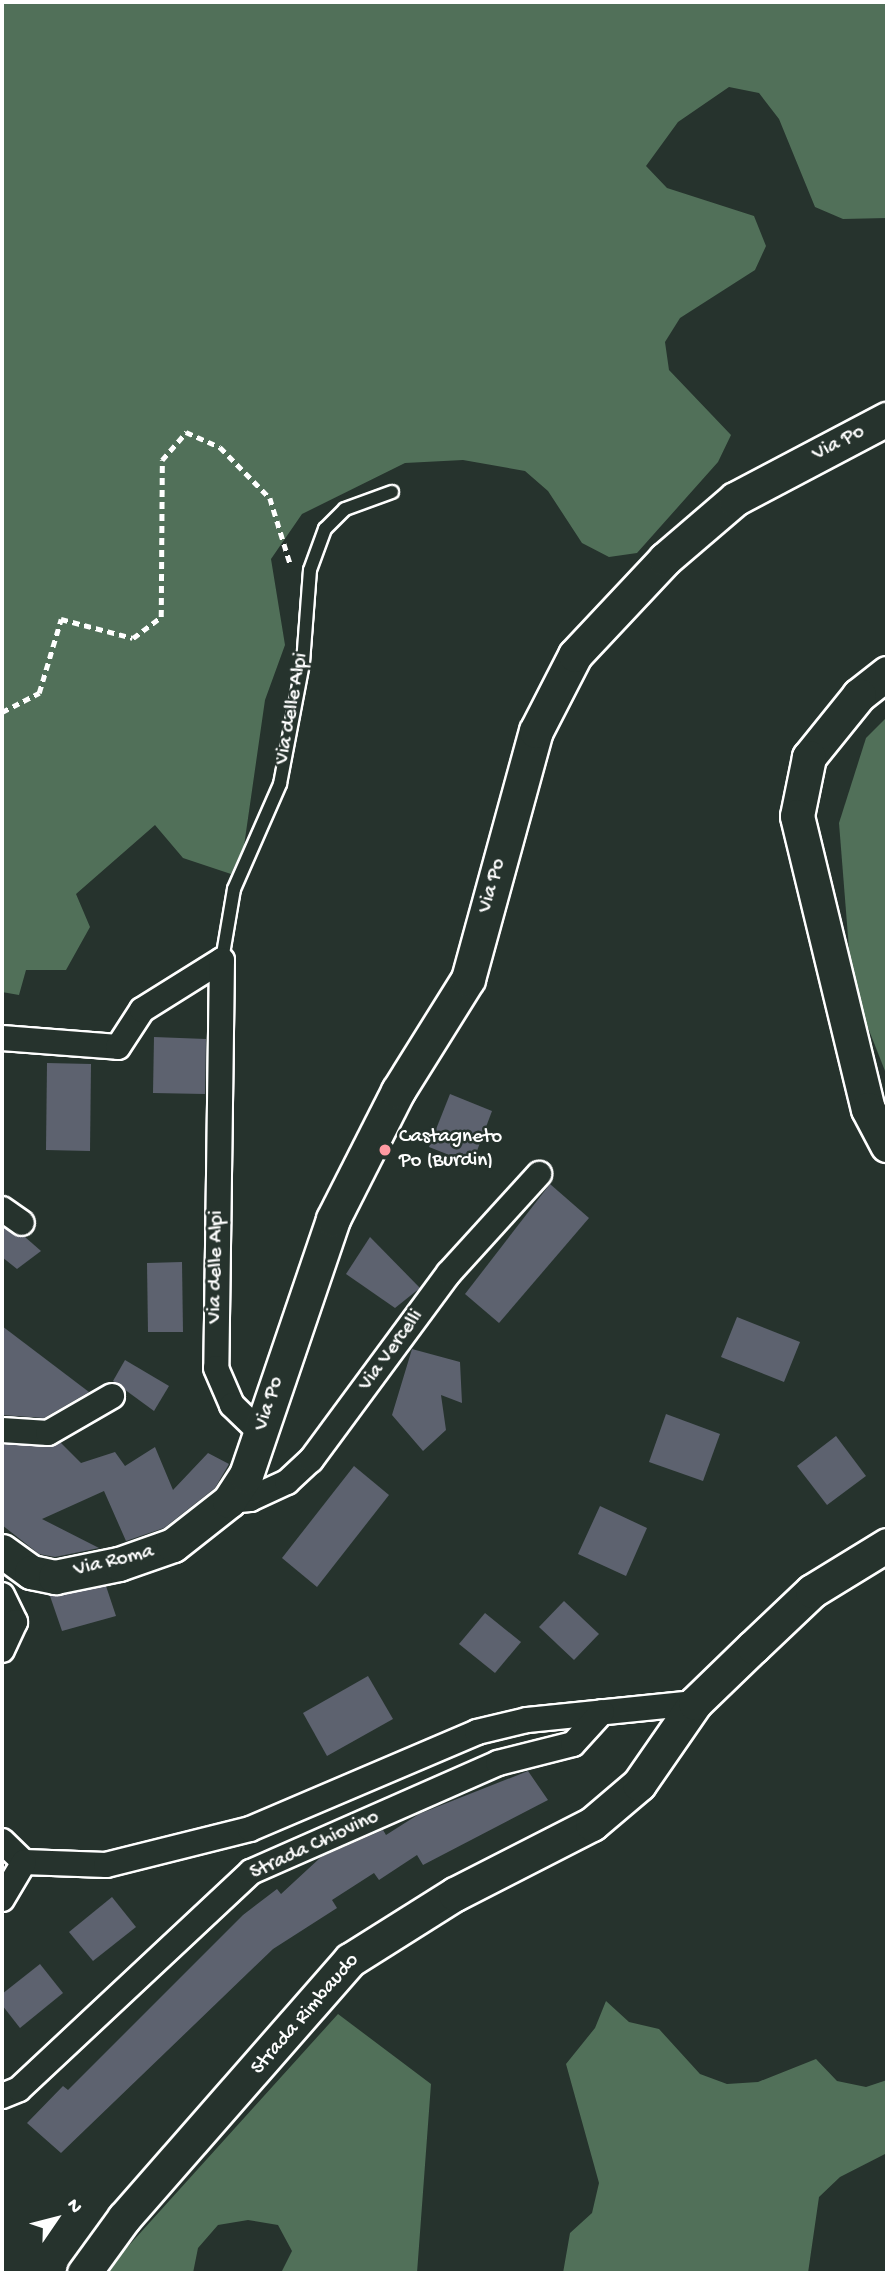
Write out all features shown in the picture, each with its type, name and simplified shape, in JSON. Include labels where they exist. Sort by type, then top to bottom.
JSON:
[{"type":"street","name":"Via Po","points":[[237,1488],[261,1433],[333,1219],[398,1091],[468,979],[536,731],[575,655],[665,559],[735,499],[887,419]]},
{"type":"street","points":[[887,673],[859,695],[809,757],[797,816],[868,1109],[887,1145]]},
{"type":"street","name":"Via delle Alpi","points":[[222,960],[216,1368],[232,1405],[261,1433]]},
{"type":"street","points":[[2,1038],[118,1047],[142,1010],[222,960]]},
{"type":"street","name":"Via Vercelli","points":[[237,1488],[250,1499],[287,1482],[311,1460],[449,1273],[539,1174]]},
{"type":"street","points":[[2,1209],[22,1223]]},
{"type":"street","points":[[2,1430],[48,1433],[112,1396]]},
{"type":"street","name":"Via Roma","points":[[2,1551],[31,1572],[55,1577],[119,1564],[173,1545],[237,1488]]},
{"type":"street","name":"Strada Rimbaudo","points":[[84,2273],[124,2218],[350,1960],[456,1894],[592,1824],[639,1784],[695,1703],[813,1591],[887,1545]]},
{"type":"street","points":[[2,1595],[15,1622],[2,1650]]},
{"type":"street","name":"Strada Chiovino","points":[[24,1862],[106,1866],[250,1829],[477,1732],[602,1712],[695,1703]]},
{"type":"street","name":"Strada Chiovino","points":[[2,2096],[19,2090],[251,1872],[498,1763],[573,1744],[602,1712]]},
{"type":"street","points":[[2,1841],[24,1862],[2,1899]]},
{"type":"lane","name":"Via delle Alpi","points":[[222,960],[234,889],[280,785],[303,663],[314,560],[325,529],[345,509],[392,492]]},
{"type":"path","points":[[2,712],[40,693],[61,620],[133,638],[161,617],[162,460],[186,432],[220,447],[270,498],[291,574]]},
{"type":"green space","points":[[2,2],[887,2],[887,218],[843,219],[815,207],[779,119],[759,93],[729,87],[678,122],[646,166],[667,188],[754,216],[766,246],[755,270],[680,318],[665,342],[669,370],[731,435],[718,462],[637,553],[609,557],[582,543],[548,491],[525,471],[463,460],[405,463],[302,514],[271,559],[285,645],[265,700],[244,846],[231,874],[183,858],[155,825],[76,894],[90,927],[66,970],[26,970],[19,995],[2,992]]},
{"type":"green space","points":[[887,717],[887,1076],[852,987],[839,823],[866,738]]},
{"type":"green space","points":[[606,2001],[629,2022],[659,2029],[700,2074],[727,2084],[758,2082],[816,2059],[837,2081],[866,2087],[887,2080],[887,2153],[840,2177],[819,2197],[808,2273],[563,2273],[570,2233],[592,2213],[599,2183],[566,2064],[595,2028]]},
{"type":"green space","points":[[338,2014],[431,2084],[417,2273],[281,2273],[292,2251],[278,2225],[248,2220],[218,2225],[198,2248],[193,2273],[104,2273]]},
{"type":"building","points":[[154,1037],[206,1039],[205,1094],[153,1093]]},
{"type":"building","points":[[47,1063],[91,1064],[90,1151],[46,1150]]},
{"type":"building","points":[[450,1094],[492,1111],[472,1164],[429,1147]]},
{"type":"building","points":[[550,1184],[589,1218],[499,1323],[465,1294]]},
{"type":"building","points":[[2,1227],[25,1237],[41,1251],[17,1269],[2,1257]]},
{"type":"building","points":[[370,1237],[420,1288],[395,1308],[346,1274]]},
{"type":"building","points":[[182,1262],[183,1332],[148,1332],[147,1263]]},
{"type":"building","points":[[737,1317],[800,1342],[784,1382],[721,1357]]},
{"type":"building","points":[[2,1326],[89,1392],[44,1418],[2,1415]]},
{"type":"building","points":[[412,1349],[460,1362],[462,1403],[441,1395],[446,1430],[423,1451],[392,1415]]},
{"type":"building","points":[[125,1360],[169,1386],[154,1411],[113,1381]]},
{"type":"building","points":[[666,1414],[720,1434],[703,1481],[649,1462]]},
{"type":"building","points":[[836,1436],[866,1476],[827,1505],[797,1466]]},
{"type":"building","points":[[61,1443],[81,1463],[115,1452],[125,1466],[155,1447],[173,1490],[208,1453],[229,1464],[215,1488],[164,1528],[126,1541],[104,1491],[42,1519],[99,1548],[55,1557],[39,1554],[2,1525],[2,1445]]},
{"type":"building","points":[[354,1466],[389,1495],[317,1587],[282,1558]]},
{"type":"building","points":[[600,1506],[647,1528],[626,1576],[578,1554]]},
{"type":"building","points":[[106,1586],[116,1616],[62,1631],[50,1596]]},
{"type":"building","points":[[564,1601],[599,1634],[574,1660],[539,1627]]},
{"type":"building","points":[[485,1613],[521,1642],[495,1673],[459,1644]]},
{"type":"building","points":[[368,1676],[393,1719],[327,1756],[303,1713]]},
{"type":"building","points":[[528,1771],[548,1800],[423,1865],[417,1855],[379,1880],[374,1873],[332,1900],[337,1908],[273,1949],[61,2153],[27,2123],[63,2086],[68,2090],[243,1915],[277,1889],[281,1894],[321,1857],[383,1830],[386,1835],[419,1814]]},
{"type":"building","points":[[112,1897],[136,1927],[93,1961],[69,1932]]},
{"type":"building","points":[[40,1964],[63,1993],[20,2028],[2,2005],[2,1994]]},
{"type":"place","name":"Castagneto Po (Burdin)","points":[[385,1150]]}]
